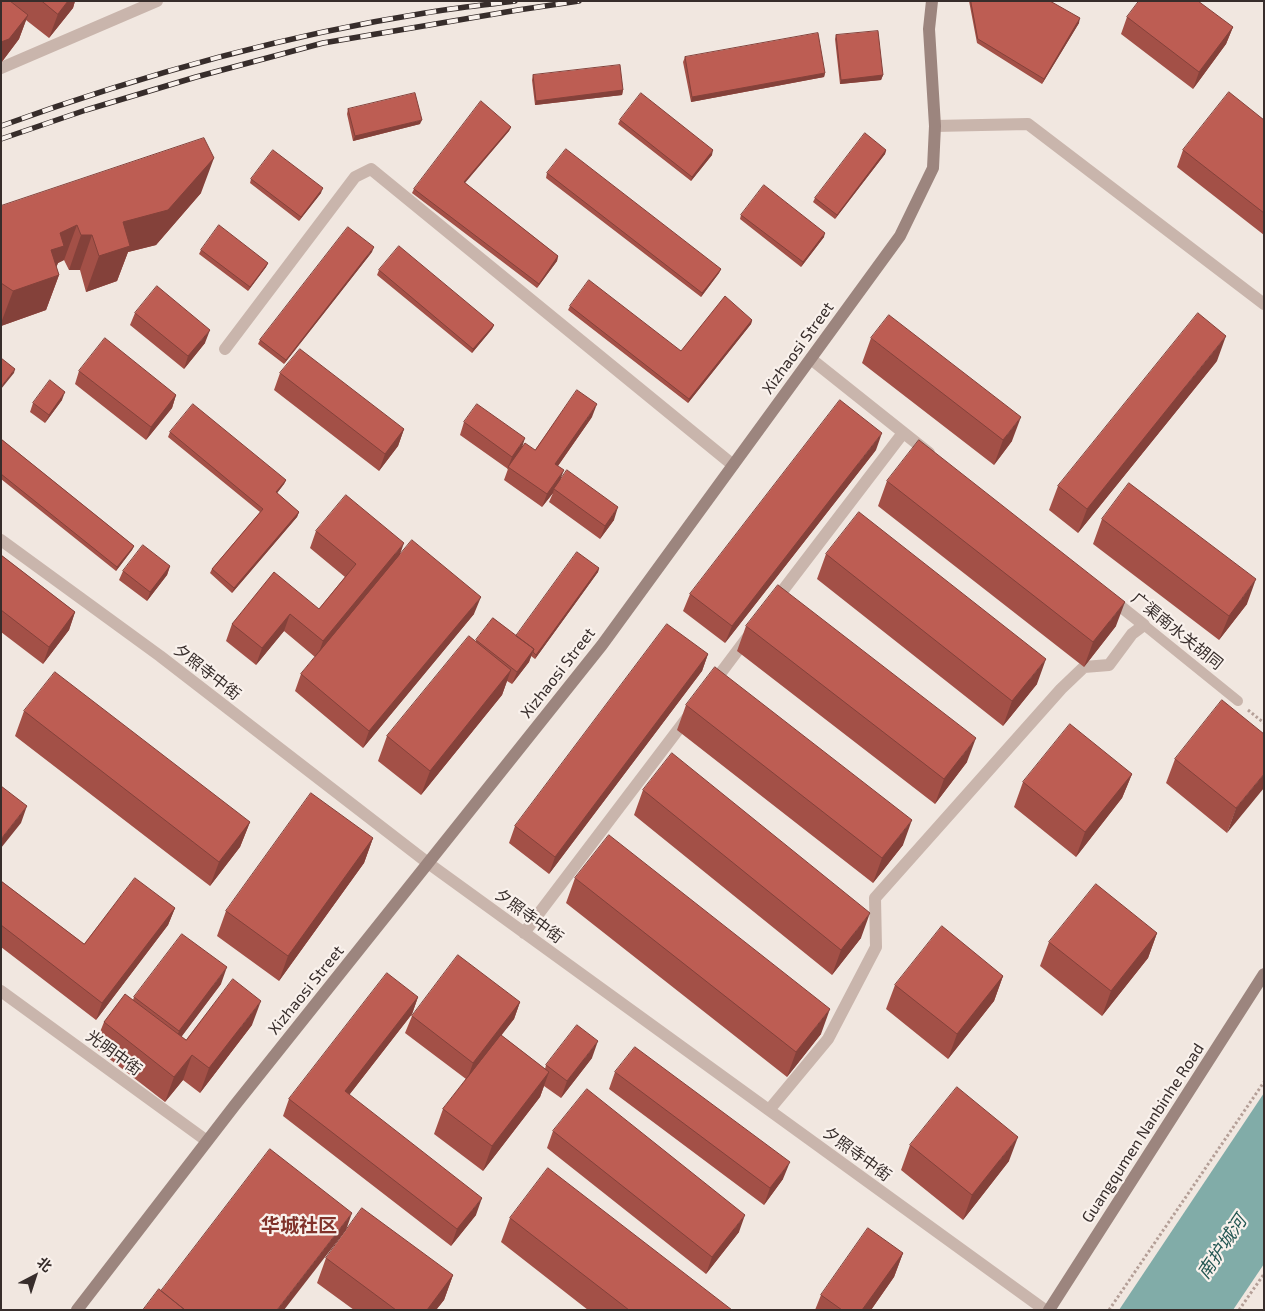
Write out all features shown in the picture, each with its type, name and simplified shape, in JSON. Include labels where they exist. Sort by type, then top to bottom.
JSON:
[{"type":"street","points":[[1,68],[157,1]]},
{"type":"street","name":"Xizhaosi Street","points":[[77,1310],[207,1141],[602,645],[900,236],[933,168],[935,126],[929,30],[932,1]]},
{"type":"street","points":[[935,126],[1028,124],[1264,304]]},
{"type":"street","points":[[224,349],[355,177],[370,169],[733,465]]},
{"type":"street","points":[[810,359],[942,464]]},
{"type":"street","points":[[764,615],[903,433]]},
{"type":"street","name":"夕照寺中街","points":[[1,540],[160,656],[428,863],[1044,1310]]},
{"type":"street","name":"广渠南水关胡同","points":[[1097,588],[1144,625]]},
{"type":"street","points":[[769,1110],[828,1039],[872,955],[876,947],[875,898],[1061,689],[1084,667],[1108,665],[1132,634],[1144,625]]},
{"type":"street","points":[[704,694],[752,631]]},
{"type":"street","points":[[524,933],[692,710]]},
{"type":"street","name":"Guangqumen Nanbinhe Road","points":[[1049,1310],[1264,974]]},
{"type":"street","name":"光明中街","points":[[1,991],[207,1141]]},
{"type":"lane","name":"广渠南水关胡同","points":[[1144,625],[1238,701]]},
{"type":"path","points":[[1238,701],[1264,723]]},
{"type":"path","points":[[1109,1310],[1264,1082]]},
{"type":"path","points":[[1239,1310],[1264,1274]]},
{"type":"water","name":"南护城河","points":[[1264,1093],[1264,1264],[1233,1310],[1119,1310]]},
{"type":"building","points":[[1,1],[10,1],[28,15],[9,39],[1,42]]},
{"type":"building","points":[[42,1],[68,1],[58,14]]},
{"type":"building","points":[[971,1],[1050,1],[1080,18],[1044,79],[978,39]]},
{"type":"building","points":[[1139,1],[1198,1],[1233,27],[1199,72],[1127,17]]},
{"type":"building","points":[[878,31],[883,75],[841,80],[836,35]]},
{"type":"building","points":[[818,33],[825,73],[692,97],[685,57]]},
{"type":"building","points":[[620,65],[623,90],[536,101],[533,75]]},
{"type":"building","points":[[1229,92],[1264,120],[1264,213],[1183,150]]},
{"type":"building","points":[[415,93],[422,120],[355,136],[348,109]]},
{"type":"building","points":[[641,93],[713,150],[692,177],[620,120]]},
{"type":"building","points":[[481,101],[511,127],[464,182],[558,256],[539,284],[414,189]]},
{"type":"building","points":[[865,133],[886,150],[837,215],[815,198]]},
{"type":"building","points":[[204,138],[214,158],[168,210],[123,222],[130,246],[99,256],[92,235],[81,235],[77,225],[60,233],[64,246],[51,250],[59,275],[13,291],[1,283],[1,206]]},
{"type":"building","points":[[566,149],[721,269],[702,293],[547,173]]},
{"type":"building","points":[[273,150],[323,188],[301,217],[251,179]]},
{"type":"building","points":[[764,185],[825,233],[803,262],[741,215]]},
{"type":"building","points":[[219,225],[268,263],[250,287],[201,250]]},
{"type":"building","points":[[348,227],[374,247],[286,360],[260,340]]},
{"type":"building","points":[[399,246],[494,325],[473,349],[379,270]]},
{"type":"building","points":[[589,280],[681,351],[725,296],[752,320],[689,399],[570,306]]},
{"type":"building","points":[[157,286],[210,330],[188,356],[135,313]]},
{"type":"building","points":[[1198,313],[1226,336],[1087,509],[1058,486]]},
{"type":"building","points":[[889,315],[1021,417],[1003,440],[871,338]]},
{"type":"building","points":[[105,338],[176,395],[151,427],[79,371]]},
{"type":"building","points":[[300,349],[404,429],[385,454],[280,373]]},
{"type":"building","points":[[1,358],[15,369],[1,387]]},
{"type":"building","points":[[50,380],[65,392],[49,415],[33,403]]},
{"type":"building","points":[[577,390],[597,404],[555,464],[564,470],[547,494],[508,467],[525,443],[535,450]]},
{"type":"building","points":[[840,400],[882,433],[732,626],[690,594]]},
{"type":"building","points":[[193,404],[286,480],[276,492],[299,512],[234,588],[212,569],[263,509],[170,432]]},
{"type":"building","points":[[477,404],[525,438],[512,457],[464,422]]},
{"type":"building","points":[[1,439],[134,546],[117,567],[1,474]]},
{"type":"building","points":[[919,440],[1125,602],[1093,642],[887,481]]},
{"type":"building","points":[[567,470],[618,507],[605,526],[554,489]]},
{"type":"building","points":[[1129,483],[1256,579],[1229,616],[1102,519]]},
{"type":"building","points":[[346,495],[404,543],[323,641],[290,614],[262,648],[232,624],[274,572],[319,609],[356,564],[316,531]]},
{"type":"building","points":[[859,512],[1046,659],[1012,701],[826,554]]},
{"type":"building","points":[[412,540],[481,597],[369,731],[301,674]]},
{"type":"building","points":[[143,545],[170,566],[150,592],[123,571]]},
{"type":"building","points":[[577,552],[599,568],[536,655],[533,652],[534,649],[516,636]]},
{"type":"building","points":[[1,555],[75,612],[49,647],[1,610]]},
{"type":"building","points":[[778,585],[976,738],[944,779],[746,626]]},
{"type":"building","points":[[493,618],[534,649],[517,672],[476,640]]},
{"type":"building","points":[[667,624],[708,654],[555,857],[515,826]]},
{"type":"building","points":[[469,636],[511,670],[430,771],[387,736]]},
{"type":"building","points":[[715,667],[912,820],[882,858],[686,705]]},
{"type":"building","points":[[55,672],[250,822],[219,862],[24,711]]},
{"type":"building","points":[[1222,700],[1264,734],[1264,774],[1236,808],[1175,759]]},
{"type":"building","points":[[1070,724],[1132,774],[1085,832],[1023,782]]},
{"type":"building","points":[[672,753],[870,913],[841,950],[643,790]]},
{"type":"building","points":[[1,786],[27,806],[1,839]]},
{"type":"building","points":[[311,793],[373,838],[288,956],[226,911]]},
{"type":"building","points":[[609,835],[830,1009],[796,1052],[575,878]]},
{"type":"building","points":[[135,878],[175,908],[102,1003],[1,925],[1,881],[84,944]]},
{"type":"building","points":[[1096,884],[1157,933],[1111,991],[1049,942]]},
{"type":"building","points":[[942,926],[1003,976],[957,1034],[895,985]]},
{"type":"building","points":[[182,934],[227,967],[179,1031],[134,997]]},
{"type":"building","points":[[458,955],[520,1002],[473,1063],[412,1016]]},
{"type":"building","points":[[387,973],[418,997],[345,1091],[482,1198],[457,1229],[289,1099]]},
{"type":"building","points":[[233,979],[261,1001],[209,1068],[192,1055],[174,1077],[104,1022],[125,994],[186,1040]]},
{"type":"building","points":[[577,1025],[598,1041],[567,1081],[546,1065]]},
{"type":"building","points":[[501,1035],[549,1072],[492,1146],[443,1109]]},
{"type":"building","points":[[635,1047],[790,1162],[770,1188],[615,1072]]},
{"type":"building","points":[[957,1087],[1018,1137],[972,1195],[910,1145]]},
{"type":"building","points":[[587,1089],[745,1215],[712,1257],[553,1131]]},
{"type":"building","points":[[270,1149],[352,1213],[277,1310],[185,1310],[161,1291]]},
{"type":"building","points":[[548,1168],[732,1310],[629,1310],[510,1218]]},
{"type":"building","points":[[362,1208],[453,1275],[427,1310],[396,1310],[326,1258]]},
{"type":"building","points":[[868,1228],[903,1253],[862,1310],[842,1310],[821,1295]]},
{"type":"building","points":[[159,1289],[185,1310],[143,1310]]},
{"type":"railway","points":[[1,126],[105,90],[210,59],[371,22],[436,11],[515,1]]},
{"type":"railway","points":[[1,139],[86,110],[196,77],[323,43],[579,1]]},
{"type":"district","name":"华城社区","points":[[299,1226]]}]
